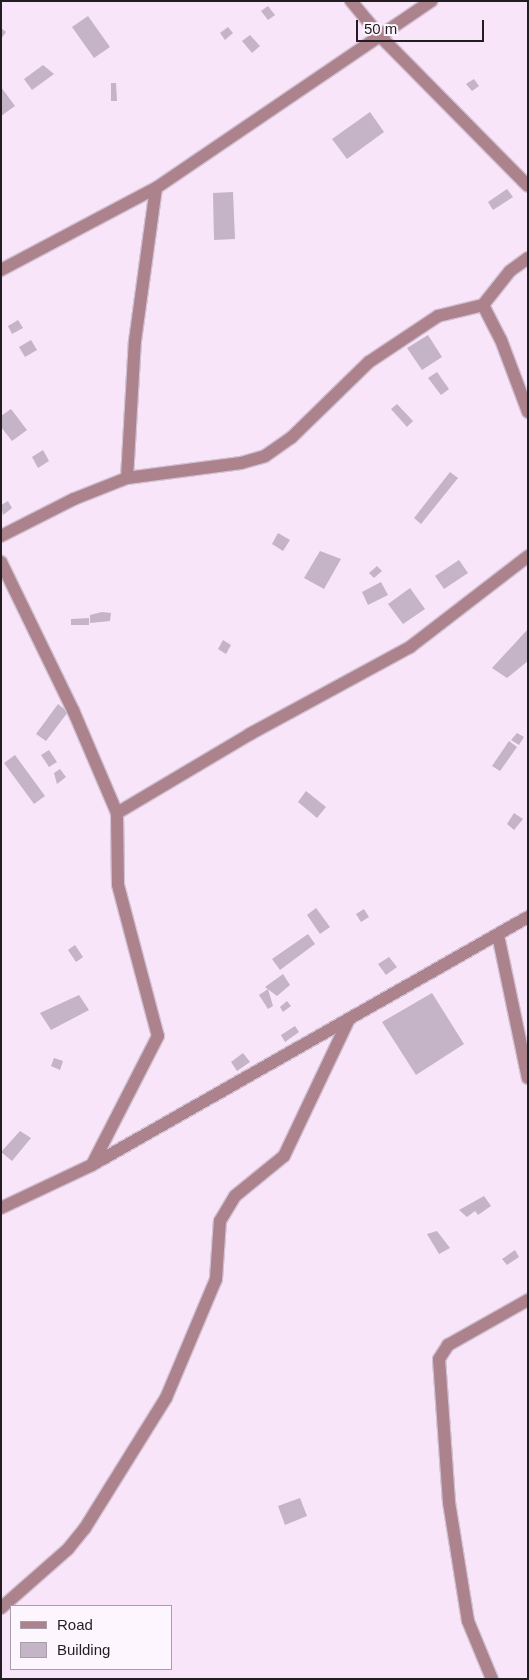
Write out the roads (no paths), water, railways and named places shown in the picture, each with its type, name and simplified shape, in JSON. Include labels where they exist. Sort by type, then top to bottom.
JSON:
[{"type":"street","points":[[350,1],[381,37],[528,186]]},
{"type":"street","points":[[1,270],[156,188],[381,37],[431,1]]},
{"type":"street","points":[[127,478],[135,341],[156,188]]},
{"type":"street","points":[[1,536],[74,499],[127,478],[241,463],[265,456],[291,438],[369,362],[438,316],[483,305],[510,271],[528,258]]},
{"type":"street","points":[[483,305],[501,340],[528,412]]},
{"type":"street","points":[[116,813],[250,734],[410,647],[528,556]]},
{"type":"street","points":[[1,562],[73,710],[116,813],[118,885],[158,1036],[92,1165]]},
{"type":"street","points":[[1,1208],[92,1165],[528,917]]},
{"type":"street","points":[[498,935],[528,1078]]},
{"type":"street","points":[[1,1608],[68,1549],[85,1528],[166,1398],[216,1279],[220,1221],[235,1196],[284,1156],[349,1019]]},
{"type":"street","points":[[492,1679],[468,1621],[449,1502],[439,1359],[448,1345],[528,1300]]}]
